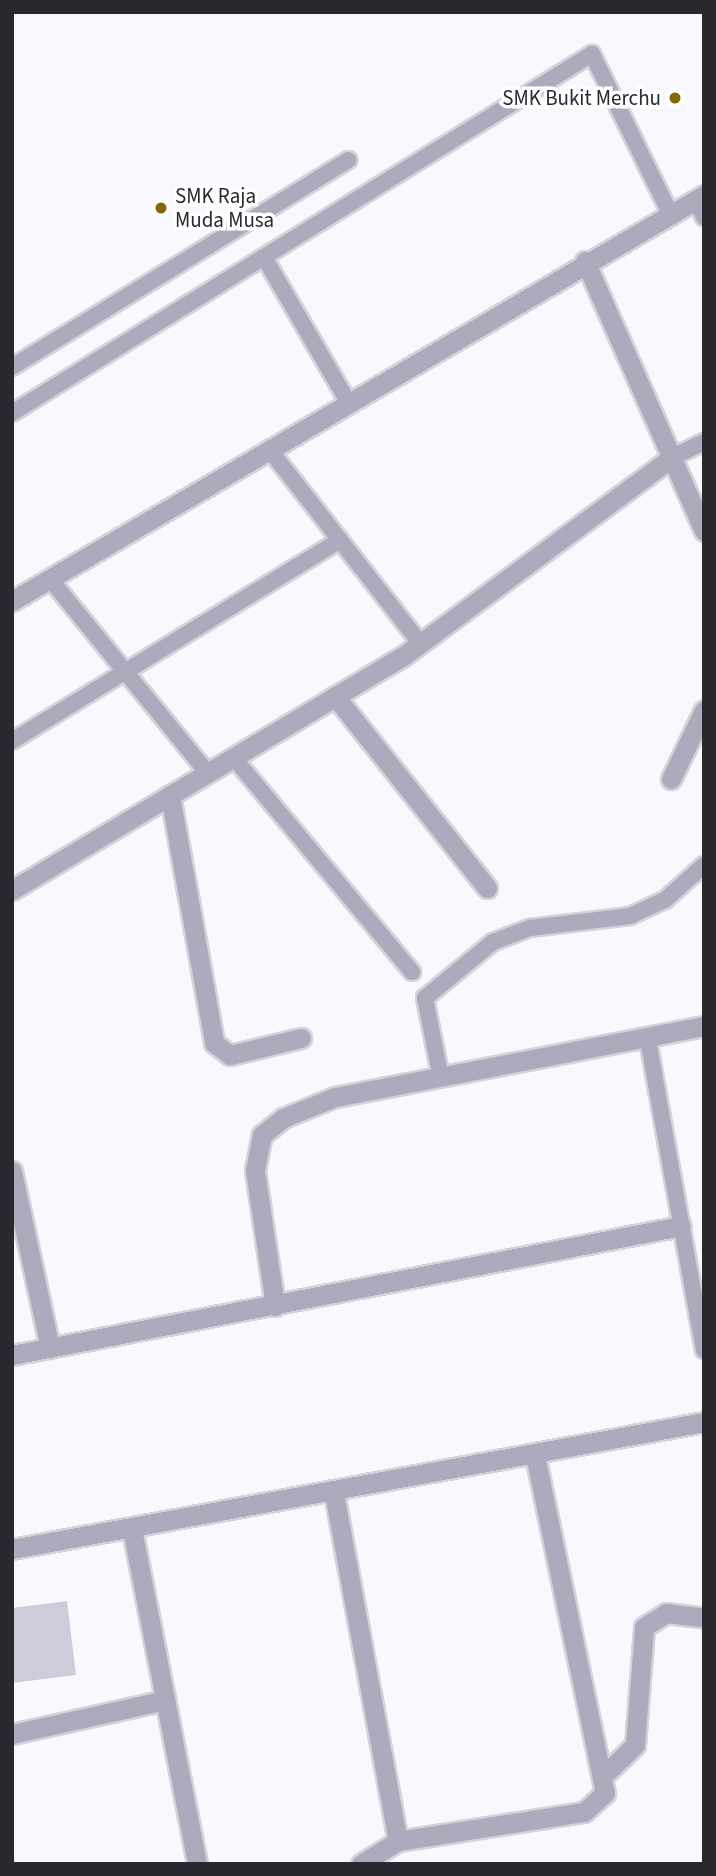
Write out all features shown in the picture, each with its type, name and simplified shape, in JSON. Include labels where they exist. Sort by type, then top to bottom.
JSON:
[{"type":"street","points":[[12,601],[584,261],[671,215],[701,204]]},
{"type":"street","points":[[584,261],[704,531]]},
{"type":"street","points":[[12,890],[420,643],[671,458]]},
{"type":"street","points":[[335,696],[487,888]]},
{"type":"street","points":[[671,779],[704,710]]},
{"type":"street","points":[[170,795],[214,1043],[230,1055],[300,1038]]},
{"type":"street","points":[[275,1306],[255,1170],[262,1135],[283,1118],[335,1097],[648,1040],[704,1026]]},
{"type":"street","points":[[12,1171],[18,1220],[50,1348]]},
{"type":"street","points":[[12,1355],[681,1226]]},
{"type":"street","points":[[12,1549],[334,1493],[704,1422]]},
{"type":"street","points":[[361,1864],[398,1841],[584,1812],[605,1793],[604,1776],[535,1455]]},
{"type":"street","points":[[334,1493],[398,1841]]},
{"type":"street","points":[[132,1529],[197,1864]]},
{"type":"street","points":[[604,1776],[635,1745],[644,1627],[666,1613],[704,1618]]},
{"type":"street","points":[[12,1734],[165,1700]]},
{"type":"lane","points":[[12,413],[592,54],[671,215]]},
{"type":"lane","points":[[12,367],[348,160]]},
{"type":"lane","points":[[264,257],[348,402]]},
{"type":"lane","points":[[671,458],[704,442]]},
{"type":"lane","points":[[269,449],[420,643]]},
{"type":"lane","points":[[12,741],[340,540]]},
{"type":"lane","points":[[50,579],[207,772]]},
{"type":"lane","points":[[233,757],[412,972]]},
{"type":"lane","points":[[441,1078],[425,998],[493,942],[530,929],[630,916],[665,900],[704,864]]},
{"type":"lane","points":[[648,1040],[704,1350]]},
{"type":"building","points":[[67,1601],[76,1675],[12,1683],[12,1608]]},
{"type":"place","name":"SMK Bukit Merchu","points":[[675,98]]},
{"type":"place","name":"SMK Raja Muda Musa","points":[[161,208]]}]
